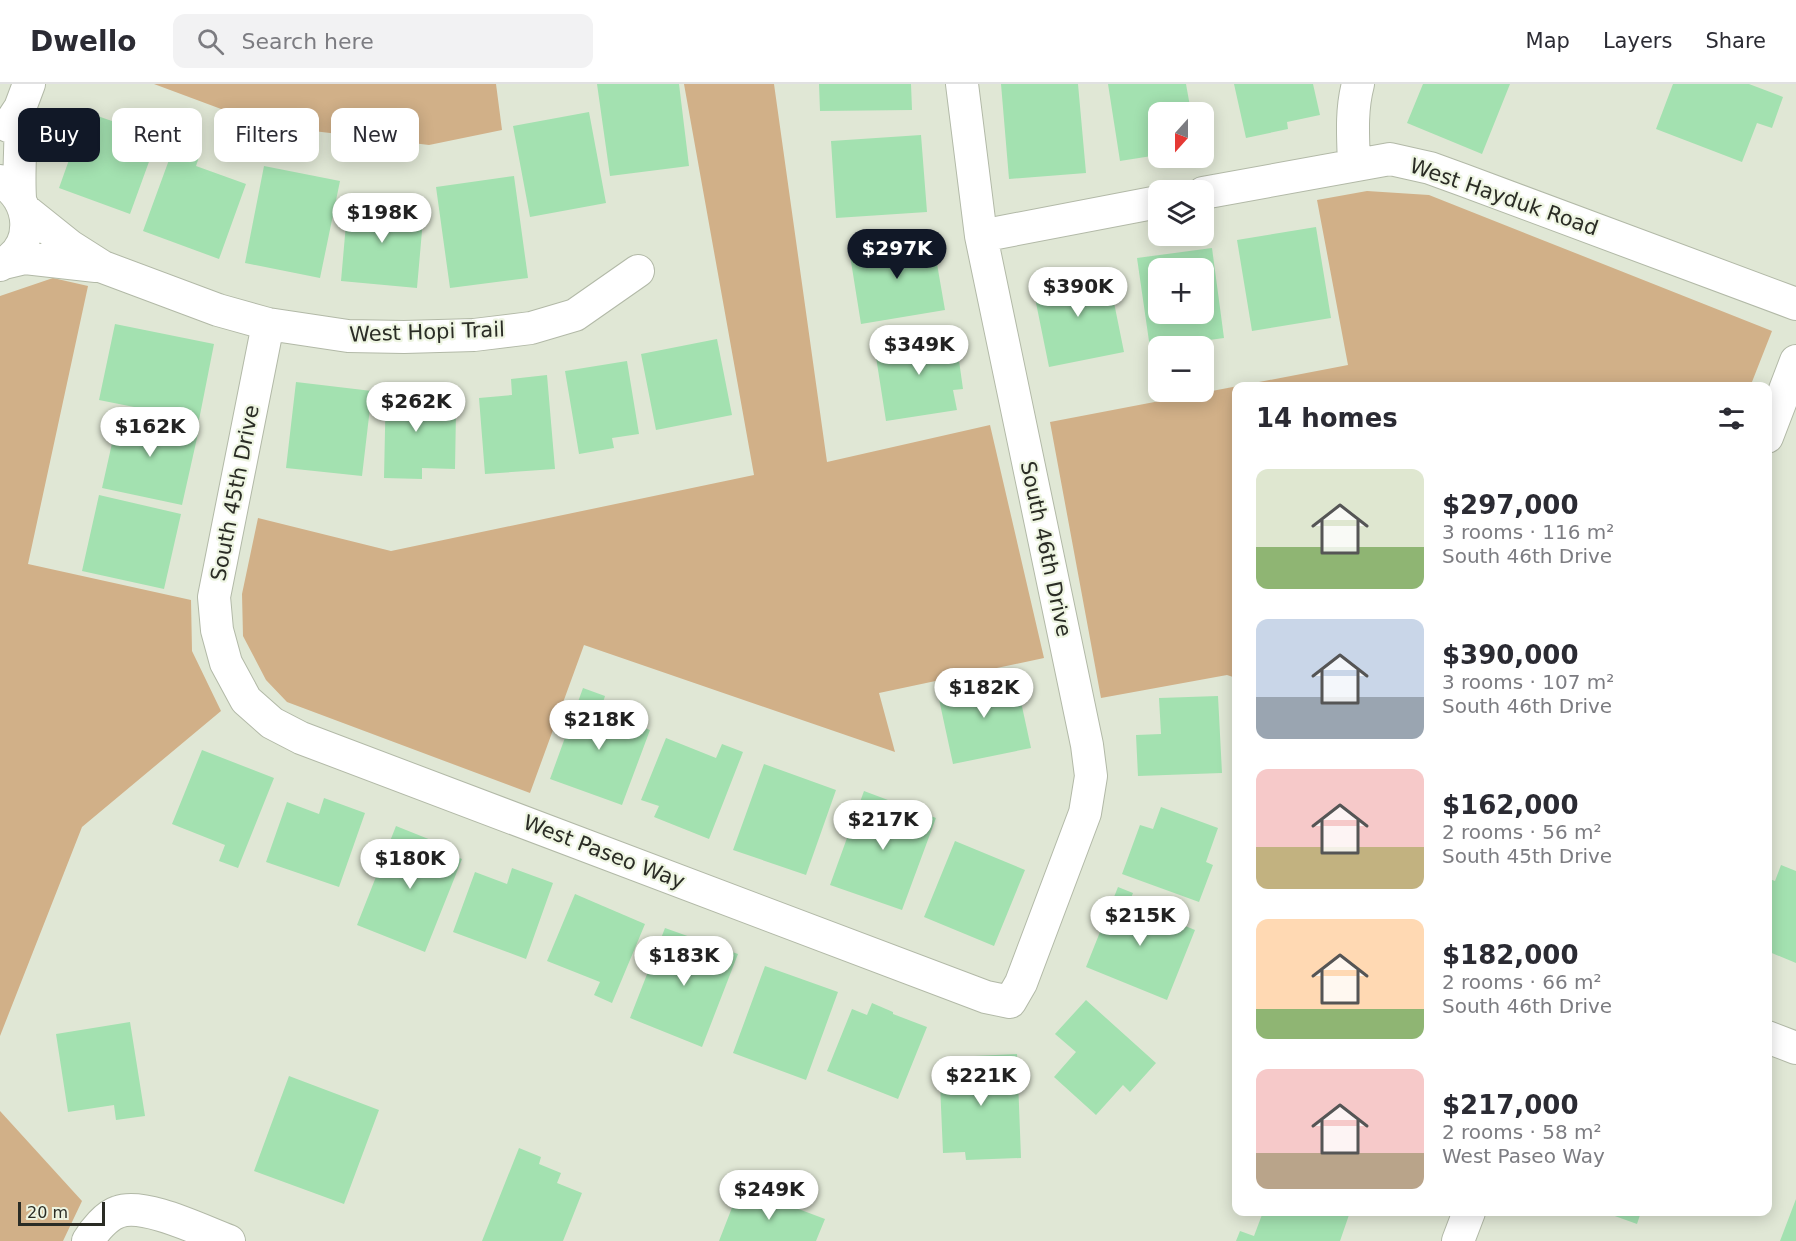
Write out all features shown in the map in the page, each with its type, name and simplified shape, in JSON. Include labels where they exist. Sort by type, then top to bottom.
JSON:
[{"type":"street","name":"South 46th Drive","points":[[962,84],[981,236],[1087,745],[1090,776],[1085,813],[1021,983],[1010,1002]]},
{"type":"street","points":[[1354,164],[1354,98],[1358,84]]},
{"type":"street","points":[[0,136],[25,96]]},
{"type":"street","points":[[15,196],[25,96]]},
{"type":"street","name":"West Hayduk Road","points":[[1214,191],[1390,159],[1430,168],[1796,304]]},
{"type":"street","name":"West Hopi Trail","points":[[2,264],[16,253],[27,225],[15,196]]},
{"type":"street","name":"West Hopi Trail","points":[[15,196],[70,246],[103,267],[218,309],[268,324],[348,336],[474,335],[531,328],[575,315],[638,271]]},
{"type":"street","points":[[981,236],[1148,204]]},
{"type":"street","name":"West Hopi Trail","points":[[2,264],[25,258],[103,267]]},
{"type":"street","name":"South 45th Drive","points":[[226,663],[217,630],[214,597],[268,324]]},
{"type":"street","points":[[1772,424],[1796,361]]},
{"type":"street","name":"West Paseo Way","points":[[226,663],[246,700],[272,723],[301,738],[986,997],[1010,1002]]},
{"type":"street","points":[[1772,1039],[1796,1048]]},
{"type":"street","points":[[88,1241],[102,1223],[117,1212],[138,1210],[162,1215],[229,1241]]},
{"type":"street","points":[[1458,1241],[1467,1216]]},
{"type":"shaded area","points":[[154,84],[496,84],[502,130],[429,145],[419,144],[419,108],[331,108],[331,133],[319,132],[319,108],[218,108]]},
{"type":"shaded area","points":[[684,84],[774,84],[827,462],[990,425],[1044,658],[879,693],[895,752],[584,645],[530,793],[287,702],[266,680],[243,636],[242,594],[258,518],[391,551],[754,475]]},
{"type":"shaded area","points":[[1367,191],[1429,195],[1772,331],[1752,382],[1259,382],[1348,365],[1317,200]]},
{"type":"shaded area","points":[[53,278],[88,286],[28,564],[191,600],[192,651],[221,711],[82,827],[0,1036],[0,296]]},
{"type":"shaded area","points":[[1232,387],[1232,677],[1227,675],[1101,698],[1050,422],[1155,402],[1214,402],[1214,391]]},
{"type":"shaded area","points":[[0,1111],[82,1201],[63,1241],[0,1241]]},
{"type":"building","points":[[597,84],[679,84],[689,166],[610,176]]},
{"type":"building","points":[[819,84],[911,84],[912,110],[820,111]]},
{"type":"building","points":[[1001,84],[1078,84],[1086,173],[1009,179]]},
{"type":"building","points":[[1108,84],[1186,84],[1189,102],[1148,102],[1148,157],[1120,161]]},
{"type":"building","points":[[1234,84],[1313,84],[1320,115],[1287,122],[1288,129],[1246,138]]},
{"type":"building","points":[[1423,84],[1510,84],[1482,154],[1407,123]]},
{"type":"building","points":[[1673,84],[1749,84],[1783,97],[1772,128],[1757,123],[1742,162],[1656,129]]},
{"type":"building","points":[[589,112],[606,203],[530,217],[513,126]]},
{"type":"building","points":[[100,117],[112,121],[112,162],[149,162],[130,214],[59,188],[68,162],[100,162]]},
{"type":"building","points":[[921,135],[927,212],[836,218],[831,141]]},
{"type":"building","points":[[168,162],[197,162],[196,166],[246,184],[219,259],[143,231]]},
{"type":"building","points":[[264,166],[340,181],[320,278],[245,263]]},
{"type":"building","points":[[514,176],[528,278],[450,288],[436,187]]},
{"type":"building","points":[[348,201],[424,208],[417,288],[341,281]]},
{"type":"building","points":[[1316,227],[1331,318],[1252,331],[1237,240]]},
{"type":"building","points":[[932,235],[945,310],[861,324],[849,249]]},
{"type":"building","points":[[1212,248],[1213,258],[1148,258],[1148,324],[1214,324],[1214,263],[1224,338],[1148,336],[1137,258]]},
{"type":"building","points":[[1107,268],[1124,352],[1049,367],[1032,283]]},
{"type":"building","points":[[115,324],[214,344],[199,420],[99,400]]},
{"type":"building","points":[[955,332],[963,389],[953,390],[957,410],[886,421],[874,344]]},
{"type":"building","points":[[717,339],[732,415],[656,430],[641,354]]},
{"type":"building","points":[[627,361],[639,434],[612,438],[614,448],[579,454],[565,371]]},
{"type":"building","points":[[547,375],[555,469],[485,474],[479,398],[512,395],[511,379]]},
{"type":"building","points":[[296,382],[372,391],[362,476],[286,468]]},
{"type":"building","points":[[386,383],[429,384],[429,410],[456,411],[455,469],[422,468],[422,479],[384,478]]},
{"type":"building","points":[[119,412],[199,429],[182,505],[102,488]]},
{"type":"building","points":[[99,495],[181,514],[164,589],[82,571]]},
{"type":"building","points":[[1015,674],[1031,748],[953,764],[937,690]]},
{"type":"building","points":[[583,688],[605,696],[600,712],[650,730],[622,805],[550,779]]},
{"type":"building","points":[[1218,696],[1222,773],[1138,776],[1136,735],[1161,734],[1159,698]]},
{"type":"building","points":[[666,738],[716,758],[722,744],[743,752],[709,839],[654,817],[659,806],[641,800]]},
{"type":"building","points":[[202,750],[274,778],[238,868],[219,861],[225,845],[172,824]]},
{"type":"building","points":[[764,764],[836,790],[806,875],[733,850]]},
{"type":"building","points":[[864,791],[936,818],[902,910],[830,885]]},
{"type":"building","points":[[324,798],[365,813],[339,887],[266,862],[287,802],[319,814]]},
{"type":"building","points":[[1161,807],[1218,828],[1206,862],[1213,865],[1199,902],[1122,874],[1140,825],[1153,829]]},
{"type":"building","points":[[396,826],[436,842],[434,848],[462,859],[425,952],[357,925]]},
{"type":"building","points":[[955,841],[1025,870],[994,946],[924,917]]},
{"type":"building","points":[[1781,865],[1796,871],[1796,963],[1772,953],[1772,880],[1775,881]]},
{"type":"building","points":[[512,868],[553,883],[526,959],[453,932],[475,872],[507,884]]},
{"type":"building","points":[[1118,887],[1133,893],[1129,903],[1195,930],[1167,1000],[1086,967]]},
{"type":"building","points":[[575,894],[645,924],[612,1003],[594,995],[600,982],[547,961]]},
{"type":"building","points":[[665,928],[738,954],[702,1047],[630,1018]]},
{"type":"building","points":[[765,966],[838,992],[806,1080],[733,1053]]},
{"type":"building","points":[[1086,1000],[1156,1063],[1130,1092],[1123,1085],[1096,1115],[1054,1077],[1076,1052],[1055,1034]]},
{"type":"building","points":[[872,1003],[927,1027],[898,1099],[827,1071],[852,1009],[867,1015]]},
{"type":"building","points":[[130,1022],[145,1116],[116,1120],[114,1105],[68,1112],[56,1034]]},
{"type":"building","points":[[1017,1054],[1021,1158],[966,1160],[965,1152],[943,1153],[939,1061],[973,1059],[974,1056]]},
{"type":"building","points":[[289,1076],[379,1110],[344,1204],[254,1171]]},
{"type":"building","points":[[519,1148],[541,1157],[539,1164],[561,1173],[557,1183],[582,1193],[563,1241],[482,1241]]},
{"type":"building","points":[[740,1187],[825,1219],[816,1241],[719,1241]]},
{"type":"building","points":[[1796,1199],[1796,1241],[1780,1241]]},
{"type":"building","points":[[1262,1216],[1349,1216],[1340,1241],[1236,1241],[1240,1231],[1254,1236]]},
{"type":"building","points":[[1615,1216],[1640,1216],[1637,1224]]}]
